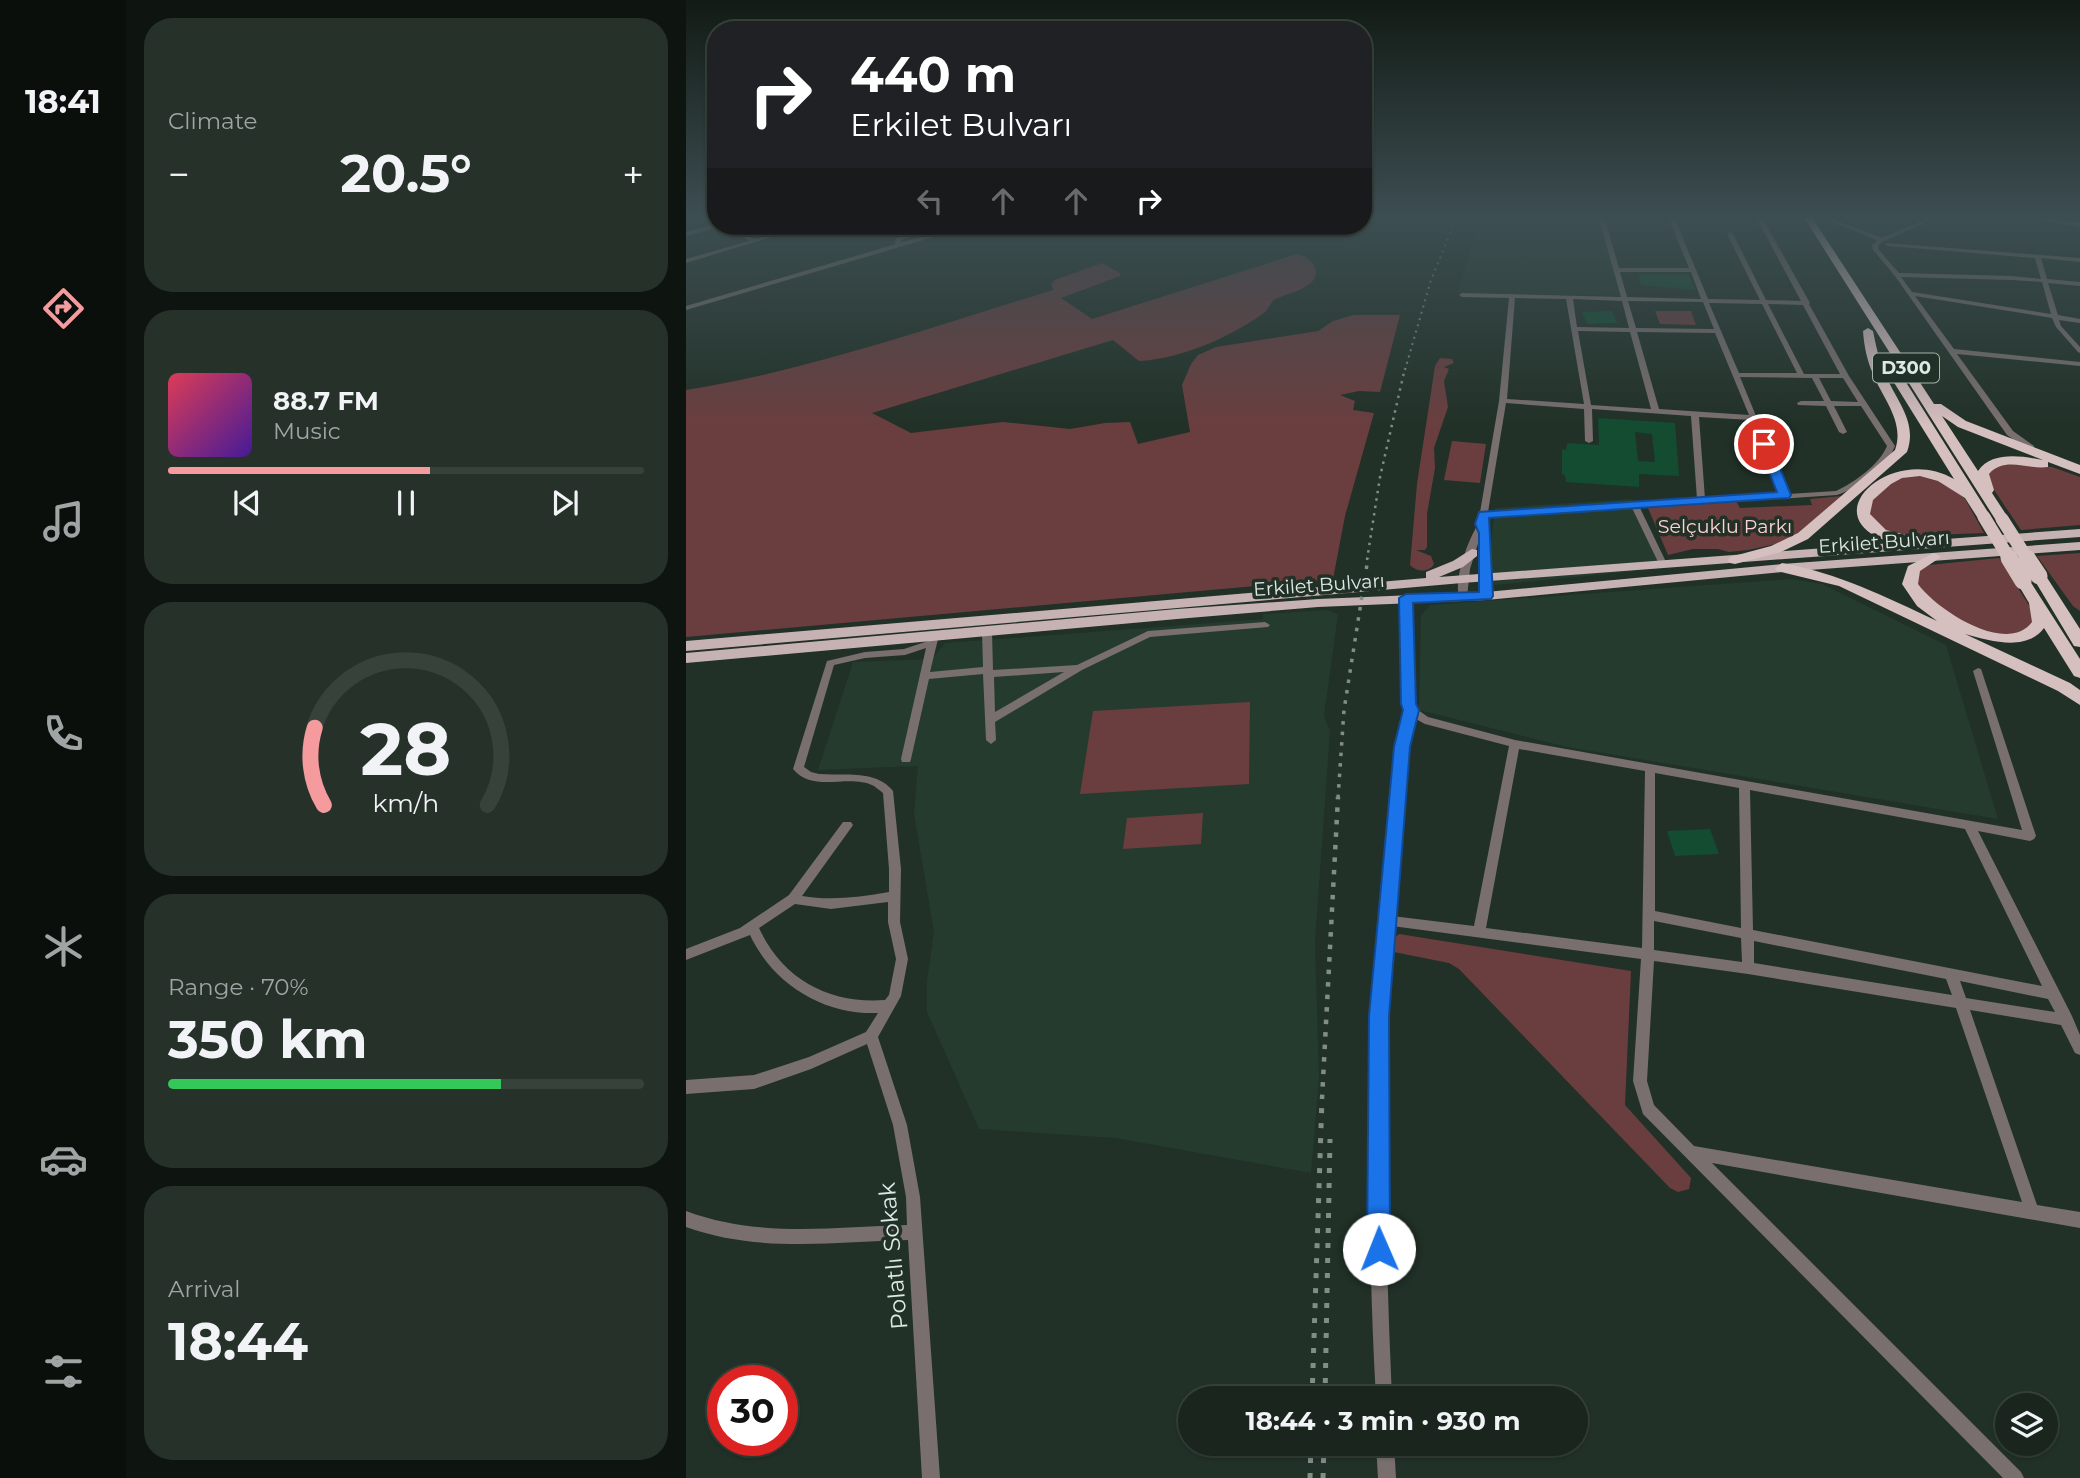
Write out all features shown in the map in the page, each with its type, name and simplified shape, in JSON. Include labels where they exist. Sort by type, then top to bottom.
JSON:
[{"type":"highway","name":"D300","points":[[1841,288],[1973,501],[2080,642]]},
{"type":"highway","name":"D300","points":[[1854,288],[2002,519],[2031,579],[2037,603],[2080,672]]},
{"type":"highway","points":[[1735,560],[1776,549],[1803,536],[1901,452],[1905,429],[1876,366],[1868,331]]},
{"type":"highway","points":[[1897,355],[1911,369],[1936,407],[1950,418],[2080,470]]},
{"type":"highway","points":[[1992,503],[1982,474],[1986,467],[1993,464],[2030,462],[2080,470]]},
{"type":"highway","points":[[1973,501],[1948,481],[1916,472],[1889,477],[1867,498],[1863,514],[1871,526],[1890,537],[1929,551],[1913,569],[1910,580],[1912,588],[1938,615],[1966,631],[1994,638],[2023,636],[2039,623],[2037,603]]},
{"type":"highway","points":[[1782,568],[1812,573],[1844,583],[2064,687],[2080,699]]},
{"type":"highway","points":[[2031,579],[2080,615]]},
{"type":"main road","name":"Erkilet Bulvarı","points":[[686,659],[933,640],[987,632],[1177,614],[1406,598],[1486,596],[1782,568],[2080,533]]},
{"type":"main road","name":"Erkilet Bulvarı","points":[[686,646],[1417,582],[1663,564],[2080,545]]},
{"type":"main road","points":[[1417,582],[1458,564],[1472,553]]},
{"type":"street","points":[[686,308],[752,288]]},
{"type":"street","points":[[1621,288],[1656,412]]},
{"type":"street","points":[[1700,288],[1785,495]]},
{"type":"street","points":[[1757,288],[1801,375]]},
{"type":"street","points":[[1483,519],[1636,505],[1845,491],[1888,456],[1891,446],[1861,404],[1799,288]]},
{"type":"street","points":[[1906,288],[2012,436],[2029,447],[2080,470]]},
{"type":"street","points":[[2047,288],[2057,326],[2080,351]]},
{"type":"street","points":[[1462,295],[1807,303]]},
{"type":"street","points":[[1911,295],[2080,323]]},
{"type":"street","points":[[1462,597],[1462,579],[1483,519],[1503,401],[1512,296]]},
{"type":"street","points":[[1569,297],[1588,407],[1589,441]]},
{"type":"street","points":[[1574,330],[1718,331]]},
{"type":"street","points":[[1951,351],[2080,364]]},
{"type":"street","points":[[1736,374],[1845,376]]},
{"type":"street","points":[[1815,376],[1843,432]]},
{"type":"street","points":[[1503,401],[1753,418]]},
{"type":"street","points":[[1801,402],[1861,404]]},
{"type":"street","points":[[1695,414],[1701,501]]},
{"type":"street","points":[[1636,505],[1663,564]]},
{"type":"street","points":[[1483,519],[1486,596]]},
{"type":"street","points":[[1384,1386],[1377,1093],[1379,1016],[1402,747],[1411,710],[1406,598]]},
{"type":"street","points":[[990,720],[1079,668],[1148,634],[1265,625]]},
{"type":"street","points":[[987,632],[991,740]]},
{"type":"street","points":[[906,758],[933,640]]},
{"type":"street","points":[[686,1087],[754,1082],[811,1063],[871,1036],[895,996],[902,959],[894,922],[892,829],[888,791],[879,783],[866,778],[815,778],[797,769],[830,663],[865,655],[905,652],[933,640]]},
{"type":"street","points":[[925,676],[1079,668]]},
{"type":"street","points":[[1411,710],[1425,720],[1515,744],[2030,836],[1978,671]]},
{"type":"street","points":[[1479,932],[1515,744]]},
{"type":"street","points":[[1650,768],[1648,954],[1641,1090],[1654,1117],[2015,1478]]},
{"type":"street","points":[[1744,785],[1748,968]]},
{"type":"street","points":[[686,955],[753,928],[793,899],[847,825]]},
{"type":"street","points":[[1969,825],[2080,1049]]},
{"type":"street","points":[[793,899],[834,905],[895,896]]},
{"type":"street","points":[[1648,915],[2054,994]]},
{"type":"street","points":[[1386,920],[1748,968],[2067,1020]]},
{"type":"street","points":[[753,928],[759,944],[775,966],[806,988],[847,1006],[888,1006]]},
{"type":"street","points":[[1951,974],[2032,1211]]},
{"type":"street","name":"Polatlı Sokak","points":[[871,1036],[900,1125],[916,1232],[931,1478]]},
{"type":"street","points":[[1688,1152],[2080,1220]]},
{"type":"street","points":[[686,1219],[708,1227],[747,1235],[916,1232]]},
{"type":"street","points":[[1386,1456],[1387,1478]]},
{"type":"shaded area","points":[[1459,288],[1622,288],[1624,296],[1457,293]]},
{"type":"shaded area","points":[[1632,499],[1664,568],[1486,586],[1495,508]]},
{"type":"shaded area","points":[[1792,579],[1822,584],[1946,645],[1998,819],[1567,747],[1419,710],[1421,616],[1430,605]]},
{"type":"shaded area","points":[[1326,610],[1338,614],[1324,716],[1330,731],[1315,941],[1319,1079],[1311,1173],[1115,1138],[979,1129],[927,1012],[927,980],[934,932],[914,814],[918,766],[818,770],[853,662],[932,659],[945,643],[1263,619],[1263,614]]},
{"type":"green space","points":[[1052,288],[1088,288],[1061,298],[1092,319],[1190,288],[1303,288],[1274,300],[1265,312],[1221,338],[1172,356],[1139,361],[1113,340],[872,413],[911,433],[1003,422],[1070,429],[1130,422],[1138,444],[1190,432],[1182,385],[1198,355],[1216,347],[1318,331],[1333,321],[1353,315],[1400,315],[1380,392],[1359,391],[1340,395],[1355,401],[1353,410],[1374,413],[1345,516],[1333,579],[686,637],[686,390],[825,359],[917,333],[1053,290]]},
{"type":"green space","points":[[1655,311],[1691,311],[1696,325],[1660,324]]},
{"type":"green space","points":[[1440,358],[1452,359],[1454,363],[1444,367],[1449,369],[1444,381],[1448,407],[1434,448],[1435,468],[1427,514],[1427,547],[1425,550],[1416,550],[1431,556],[1434,564],[1429,569],[1422,570],[1410,565],[1417,484],[1435,366]]},
{"type":"green space","points":[[1452,441],[1486,444],[1480,483],[1444,480]]},
{"type":"green space","points":[[2006,463],[2052,467],[2080,477],[2080,525],[2021,530],[1986,478],[1990,469]]},
{"type":"green space","points":[[1918,474],[1951,484],[1965,499],[1984,533],[1902,536],[1873,525],[1867,507],[1870,501],[1895,478]]},
{"type":"green space","name":"Selçuklu Parkı","points":[[1842,496],[1789,541],[1729,552],[1693,549],[1668,555],[1648,508],[1736,501],[1740,508],[1812,505],[1810,499]]},
{"type":"green space","points":[[2080,553],[2080,611],[2073,606],[2037,556]]},
{"type":"green space","points":[[1999,558],[2032,610],[2033,622],[2019,632],[2004,635],[1973,628],[1918,590],[1918,571],[1929,565]]},
{"type":"green space","points":[[1250,702],[1249,784],[1080,794],[1093,711]]},
{"type":"green space","points":[[1203,813],[1201,844],[1123,849],[1127,818]]},
{"type":"green space","points":[[1399,934],[1631,971],[1625,1105],[1691,1178],[1689,1189],[1678,1192],[1670,1188],[1459,969],[1449,963],[1394,952],[1394,938]]},
{"type":"building","points":[[1612,311],[1617,323],[1587,324],[1582,312]]},
{"type":"building","points":[[1598,418],[1675,423],[1679,476],[1639,474],[1639,487],[1566,482],[1565,475],[1562,474],[1562,449],[1566,450],[1567,443],[1599,445]],"holes":[[[1635,432],[1652,434],[1655,462],[1638,461]]]},
{"type":"building","points":[[1710,829],[1719,854],[1675,856],[1667,831]]},
{"type":"railway","points":[[1405,370],[1429,288]]},
{"type":"railway","points":[[1367,560],[1380,477],[1405,368]]},
{"type":"railway","points":[[1338,798],[1344,710],[1368,558]]},
{"type":"railway","points":[[1322,1099],[1338,797]]},
{"type":"railway","points":[[1312,1386],[1322,1098]]},
{"type":"railway","points":[[1325,1386],[1330,1139]]},
{"type":"railway","points":[[1310,1478],[1311,1456]]},
{"type":"railway","points":[[1323,1478],[1324,1456]]},
{"type":"route","points":[[1379,1249],[1377,1059],[1382,966],[1402,747],[1411,710],[1406,598],[1486,596],[1485,533],[1482,524],[1484,514],[1785,495],[1764,444]]}]
